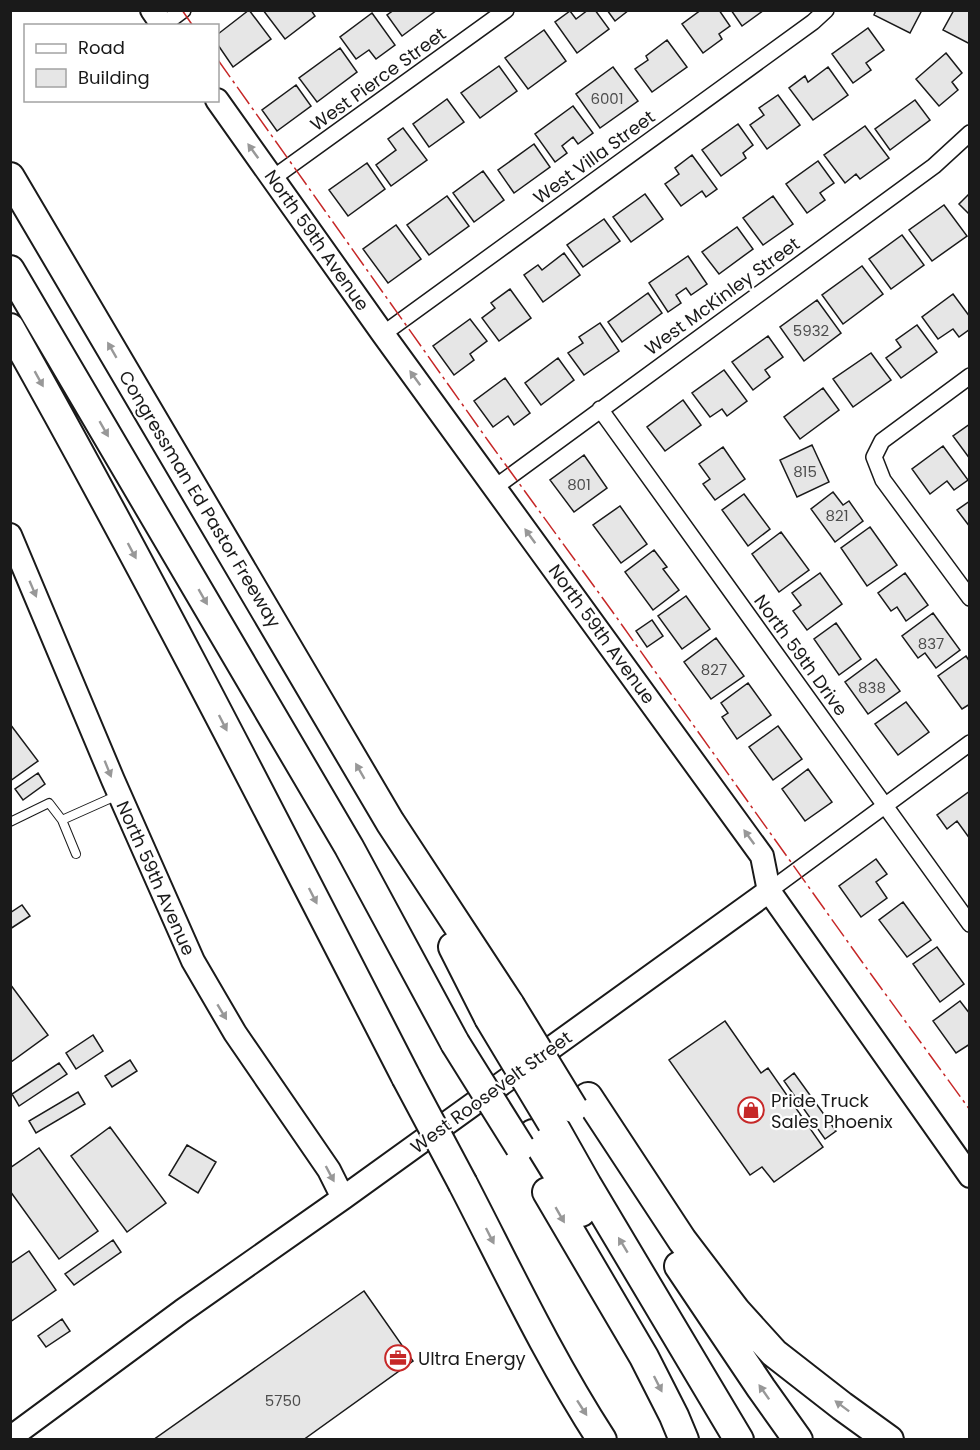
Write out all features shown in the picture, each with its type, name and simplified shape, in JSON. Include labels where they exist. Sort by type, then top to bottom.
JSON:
[{"type":"highway","name":"Congressman Ed Pastor Freeway","points":[[10,177],[390,822]]},
{"type":"highway","points":[[10,270],[349,847],[489,1019],[553,1122],[716,1323],[798,1440]]},
{"type":"highway","points":[[10,328],[74,441],[196,670],[548,1350],[603,1440]]},
{"type":"highway","points":[[390,822],[489,1019],[553,1122],[587,1185],[739,1440]]},
{"type":"highway","points":[[390,822],[489,1019],[553,1122],[718,1440]]},
{"type":"highway","points":[[553,1122],[644,1358],[684,1440]]},
{"type":"highway","points":[[553,1122],[682,1240],[736,1311],[774,1353],[890,1440]]},
{"type":"main road","points":[[152,10],[162,24]]},
{"type":"main road","name":"North 59th Avenue","points":[[218,102],[494,488],[762,856],[769,891],[969,1176]]},
{"type":"main road","name":"North 59th Avenue","points":[[10,535],[119,794],[193,961],[236,1033],[329,1170],[343,1198]]},
{"type":"main road","name":"West Roosevelt Street","points":[[10,1438],[182,1311],[769,891]]},
{"type":"street","points":[[164,24],[183,10]]},
{"type":"street","name":"West Pierce Street","points":[[273,178],[506,10]]},
{"type":"street","name":"West Villa Street","points":[[383,334],[813,22],[826,10]]},
{"type":"street","name":"West McKinley Street","points":[[494,488],[934,166],[969,133]]},
{"type":"street","points":[[969,376],[882,441],[874,457],[883,480],[969,598]]},
{"type":"street","name":"North 59th Drive","points":[[600,409],[969,924]]},
{"type":"street","name":"West Roosevelt Street","points":[[769,891],[969,743]]},
{"type":"lane","points":[[62,820],[119,794]]},
{"type":"lane","points":[[10,822],[50,803],[62,820],[76,854]]},
{"type":"building","points":[[249,10],[271,39],[233,67],[219,46],[219,33]]},
{"type":"building","points":[[263,10],[311,10],[315,16],[285,39]]},
{"type":"building","points":[[394,10],[437,10],[402,36],[387,15]]},
{"type":"building","points":[[588,10],[595,10],[609,29],[577,53],[555,22],[570,11],[576,19]]},
{"type":"building","points":[[607,10],[629,10],[615,21]]},
{"type":"building","points":[[701,10],[719,10],[730,26],[719,34],[722,39],[703,53],[682,24]]},
{"type":"building","points":[[731,10],[764,10],[742,26]]},
{"type":"building","points":[[876,10],[922,10],[910,33],[874,15]]},
{"type":"building","points":[[954,10],[970,10],[970,44],[943,30]]},
{"type":"building","points":[[372,13],[395,45],[376,59],[369,50],[356,59],[340,37]]},
{"type":"building","points":[[868,28],[884,50],[866,63],[871,70],[853,83],[832,54]]},
{"type":"building","points":[[544,30],[566,61],[528,89],[505,58]]},
{"type":"building","points":[[667,40],[687,67],[652,92],[635,69],[648,60],[646,56]]},
{"type":"building","points":[[340,48],[357,72],[317,102],[299,78]]},
{"type":"building","points":[[946,53],[962,73],[952,82],[958,90],[939,106],[916,79]]},
{"type":"building","points":[[499,66],[517,91],[480,118],[461,93]]},
{"type":"building","points":[[613,67],[638,101],[600,128],[576,94]]},
{"type":"building","points":[[828,67],[848,95],[813,120],[789,88],[805,76],[808,82]]},
{"type":"building","points":[[296,85],[311,106],[277,131],[262,110]]},
{"type":"building","points":[[778,95],[800,125],[767,149],[750,125],[764,115],[759,108]]},
{"type":"building","points":[[447,99],[464,122],[429,147],[413,124]]},
{"type":"building","points":[[915,100],[930,120],[890,150],[875,129]]},
{"type":"building","points":[[573,106],[593,133],[578,144],[573,137],[562,146],[567,153],[555,162],[535,134]]},
{"type":"building","points":[[738,124],[753,145],[743,153],[746,158],[721,176],[702,150]]},
{"type":"building","points":[[865,126],[889,158],[860,179],[856,174],[845,183],[824,155]]},
{"type":"building","points":[[403,128],[427,160],[391,186],[376,165],[396,150],[388,139]]},
{"type":"building","points":[[534,144],[550,167],[514,193],[498,170]]},
{"type":"building","points":[[692,155],[717,189],[706,197],[702,191],[681,206],[665,184],[679,174],[675,168]]},
{"type":"building","points":[[818,161],[834,183],[820,193],[825,200],[807,213],[786,184]]},
{"type":"building","points":[[367,163],[385,189],[348,216],[329,190]]},
{"type":"building","points":[[483,171],[504,200],[474,222],[453,193]]},
{"type":"building","points":[[970,193],[970,215],[959,204]]},
{"type":"building","points":[[645,194],[663,219],[631,242],[613,217]]},
{"type":"building","points":[[447,196],[469,226],[429,255],[407,225]]},
{"type":"building","points":[[773,196],[793,224],[763,245],[743,218]]},
{"type":"building","points":[[944,205],[967,236],[932,261],[909,230]]},
{"type":"building","points":[[604,219],[620,241],[583,267],[567,245]]},
{"type":"building","points":[[396,225],[421,259],[388,283],[363,249]]},
{"type":"building","points":[[737,227],[753,249],[719,274],[702,252]]},
{"type":"building","points":[[902,235],[924,265],[891,289],[869,259]]},
{"type":"building","points":[[564,253],[580,275],[543,302],[524,275],[538,265],[542,270]]},
{"type":"building","points":[[688,256],[707,284],[691,295],[686,288],[676,295],[681,303],[668,312],[649,283]]},
{"type":"building","points":[[862,266],[883,294],[843,324],[822,295]]},
{"type":"building","points":[[510,289],[531,318],[499,341],[482,318],[495,308],[491,303]]},
{"type":"building","points":[[648,293],[662,313],[622,342],[608,322]]},
{"type":"building","points":[[953,294],[970,317],[970,329],[959,337],[953,329],[938,339],[922,317]]},
{"type":"building","points":[[817,300],[841,333],[804,361],[780,327]]},
{"type":"building","points":[[470,319],[487,341],[470,354],[474,360],[454,375],[433,346]]},
{"type":"building","points":[[600,323],[619,351],[584,375],[568,353],[583,343],[579,337]]},
{"type":"building","points":[[917,325],[937,352],[901,378],[886,358],[901,347],[896,340]]},
{"type":"building","points":[[768,336],[783,357],[765,370],[770,377],[753,390],[732,362]]},
{"type":"building","points":[[871,353],[891,380],[853,407],[833,379]]},
{"type":"building","points":[[558,358],[574,380],[541,405],[525,383]]},
{"type":"building","points":[[724,370],[747,401],[727,416],[722,409],[710,417],[692,393]]},
{"type":"building","points":[[505,378],[530,413],[514,425],[508,416],[493,427],[474,401]]},
{"type":"building","points":[[823,388],[839,410],[800,439],[784,417]]},
{"type":"building","points":[[683,400],[701,425],[665,451],[647,427]]},
{"type":"building","points":[[970,424],[970,459],[953,436]]},
{"type":"building","points":[[812,445],[829,482],[797,497],[780,460]]},
{"type":"building","points":[[943,446],[968,480],[954,490],[947,481],[930,494],[912,469]]},
{"type":"building","points":[[723,447],[745,479],[715,500],[703,484],[710,479],[699,464]]},
{"type":"building","points":[[584,455],[607,488],[574,512],[550,480]]},
{"type":"building","points":[[833,492],[843,505],[849,501],[863,521],[835,542],[811,509]]},
{"type":"building","points":[[744,494],[770,529],[748,546],[722,510]]},
{"type":"building","points":[[970,501],[970,527],[957,510]]},
{"type":"building","points":[[620,506],[647,544],[621,563],[593,525]]},
{"type":"building","points":[[870,527],[897,565],[867,586],[841,548]]},
{"type":"building","points":[[781,532],[809,570],[779,592],[752,554]]},
{"type":"building","points":[[654,550],[667,567],[663,569],[679,590],[653,610],[625,572]]},
{"type":"building","points":[[820,573],[842,604],[807,630],[793,611],[801,605],[792,593]]},
{"type":"building","points":[[905,573],[928,605],[906,621],[897,607],[891,611],[878,593]]},
{"type":"building","points":[[686,596],[710,629],[682,649],[658,616]]},
{"type":"building","points":[[933,613],[960,650],[936,668],[925,653],[918,658],[902,636]]},
{"type":"building","points":[[652,620],[663,636],[647,647],[636,631]]},
{"type":"building","points":[[836,623],[861,659],[839,675],[814,639]]},
{"type":"building","points":[[716,638],[744,676],[711,699],[684,662]]},
{"type":"building","points":[[966,656],[970,662],[970,704],[962,709],[938,676]]},
{"type":"building","points":[[876,659],[900,691],[868,714],[845,682]]},
{"type":"building","points":[[748,683],[771,715],[737,739],[722,717],[728,713],[721,703]]},
{"type":"building","points":[[906,702],[929,732],[898,755],[875,724]]},
{"type":"building","points":[[10,724],[38,761],[10,781]]},
{"type":"building","points":[[778,726],[802,759],[773,780],[749,747]]},
{"type":"building","points":[[808,769],[832,802],[805,821],[782,789]]},
{"type":"building","points":[[38,773],[45,784],[23,800],[15,789]]},
{"type":"building","points":[[970,791],[970,839],[957,821],[947,829],[937,815]]},
{"type":"building","points":[[876,859],[887,874],[876,882],[887,898],[861,917],[839,886]]},
{"type":"building","points":[[903,902],[931,940],[907,957],[879,920]]},
{"type":"building","points":[[22,905],[30,916],[10,929],[10,913]]},
{"type":"building","points":[[937,947],[964,984],[940,1002],[913,964]]},
{"type":"building","points":[[10,984],[48,1035],[11,1062],[10,1062]]},
{"type":"building","points":[[960,1001],[970,1014],[970,1044],[956,1053],[933,1021]]},
{"type":"building","name":"Pride Truck Sales Phoenix","points":[[725,1021],[761,1073],[768,1068],[823,1147],[774,1182],[762,1167],[750,1175],[669,1060]]},
{"type":"building","points":[[93,1035],[103,1051],[76,1069],[66,1053]]},
{"type":"building","points":[[130,1060],[137,1071],[112,1087],[105,1076]]},
{"type":"building","points":[[59,1063],[67,1074],[19,1106],[12,1094]]},
{"type":"building","points":[[794,1073],[836,1131],[825,1139],[784,1081]]},
{"type":"building","points":[[78,1092],[85,1104],[36,1133],[29,1121]]},
{"type":"building","points":[[110,1127],[166,1203],[127,1232],[71,1156]]},
{"type":"building","points":[[187,1145],[216,1162],[198,1193],[169,1175]]},
{"type":"building","points":[[39,1148],[98,1231],[59,1259],[10,1191],[10,1168]]},
{"type":"building","points":[[113,1240],[121,1252],[74,1285],[65,1274]]},
{"type":"building","points":[[29,1251],[56,1290],[10,1322],[10,1264]]},
{"type":"building","points":[[364,1291],[413,1361],[303,1440],[153,1440]]},
{"type":"building","points":[[62,1319],[70,1331],[46,1347],[38,1336]]},
{"type":"power","points":[[182,10],[192,24]]},
{"type":"power","points":[[219,61],[489,442],[970,1110]]},
{"type":"place","name":"Pride Truck Sales Phoenix","points":[[751,1110]]},
{"type":"place","name":"Ultra Energy","points":[[398,1358]]}]
